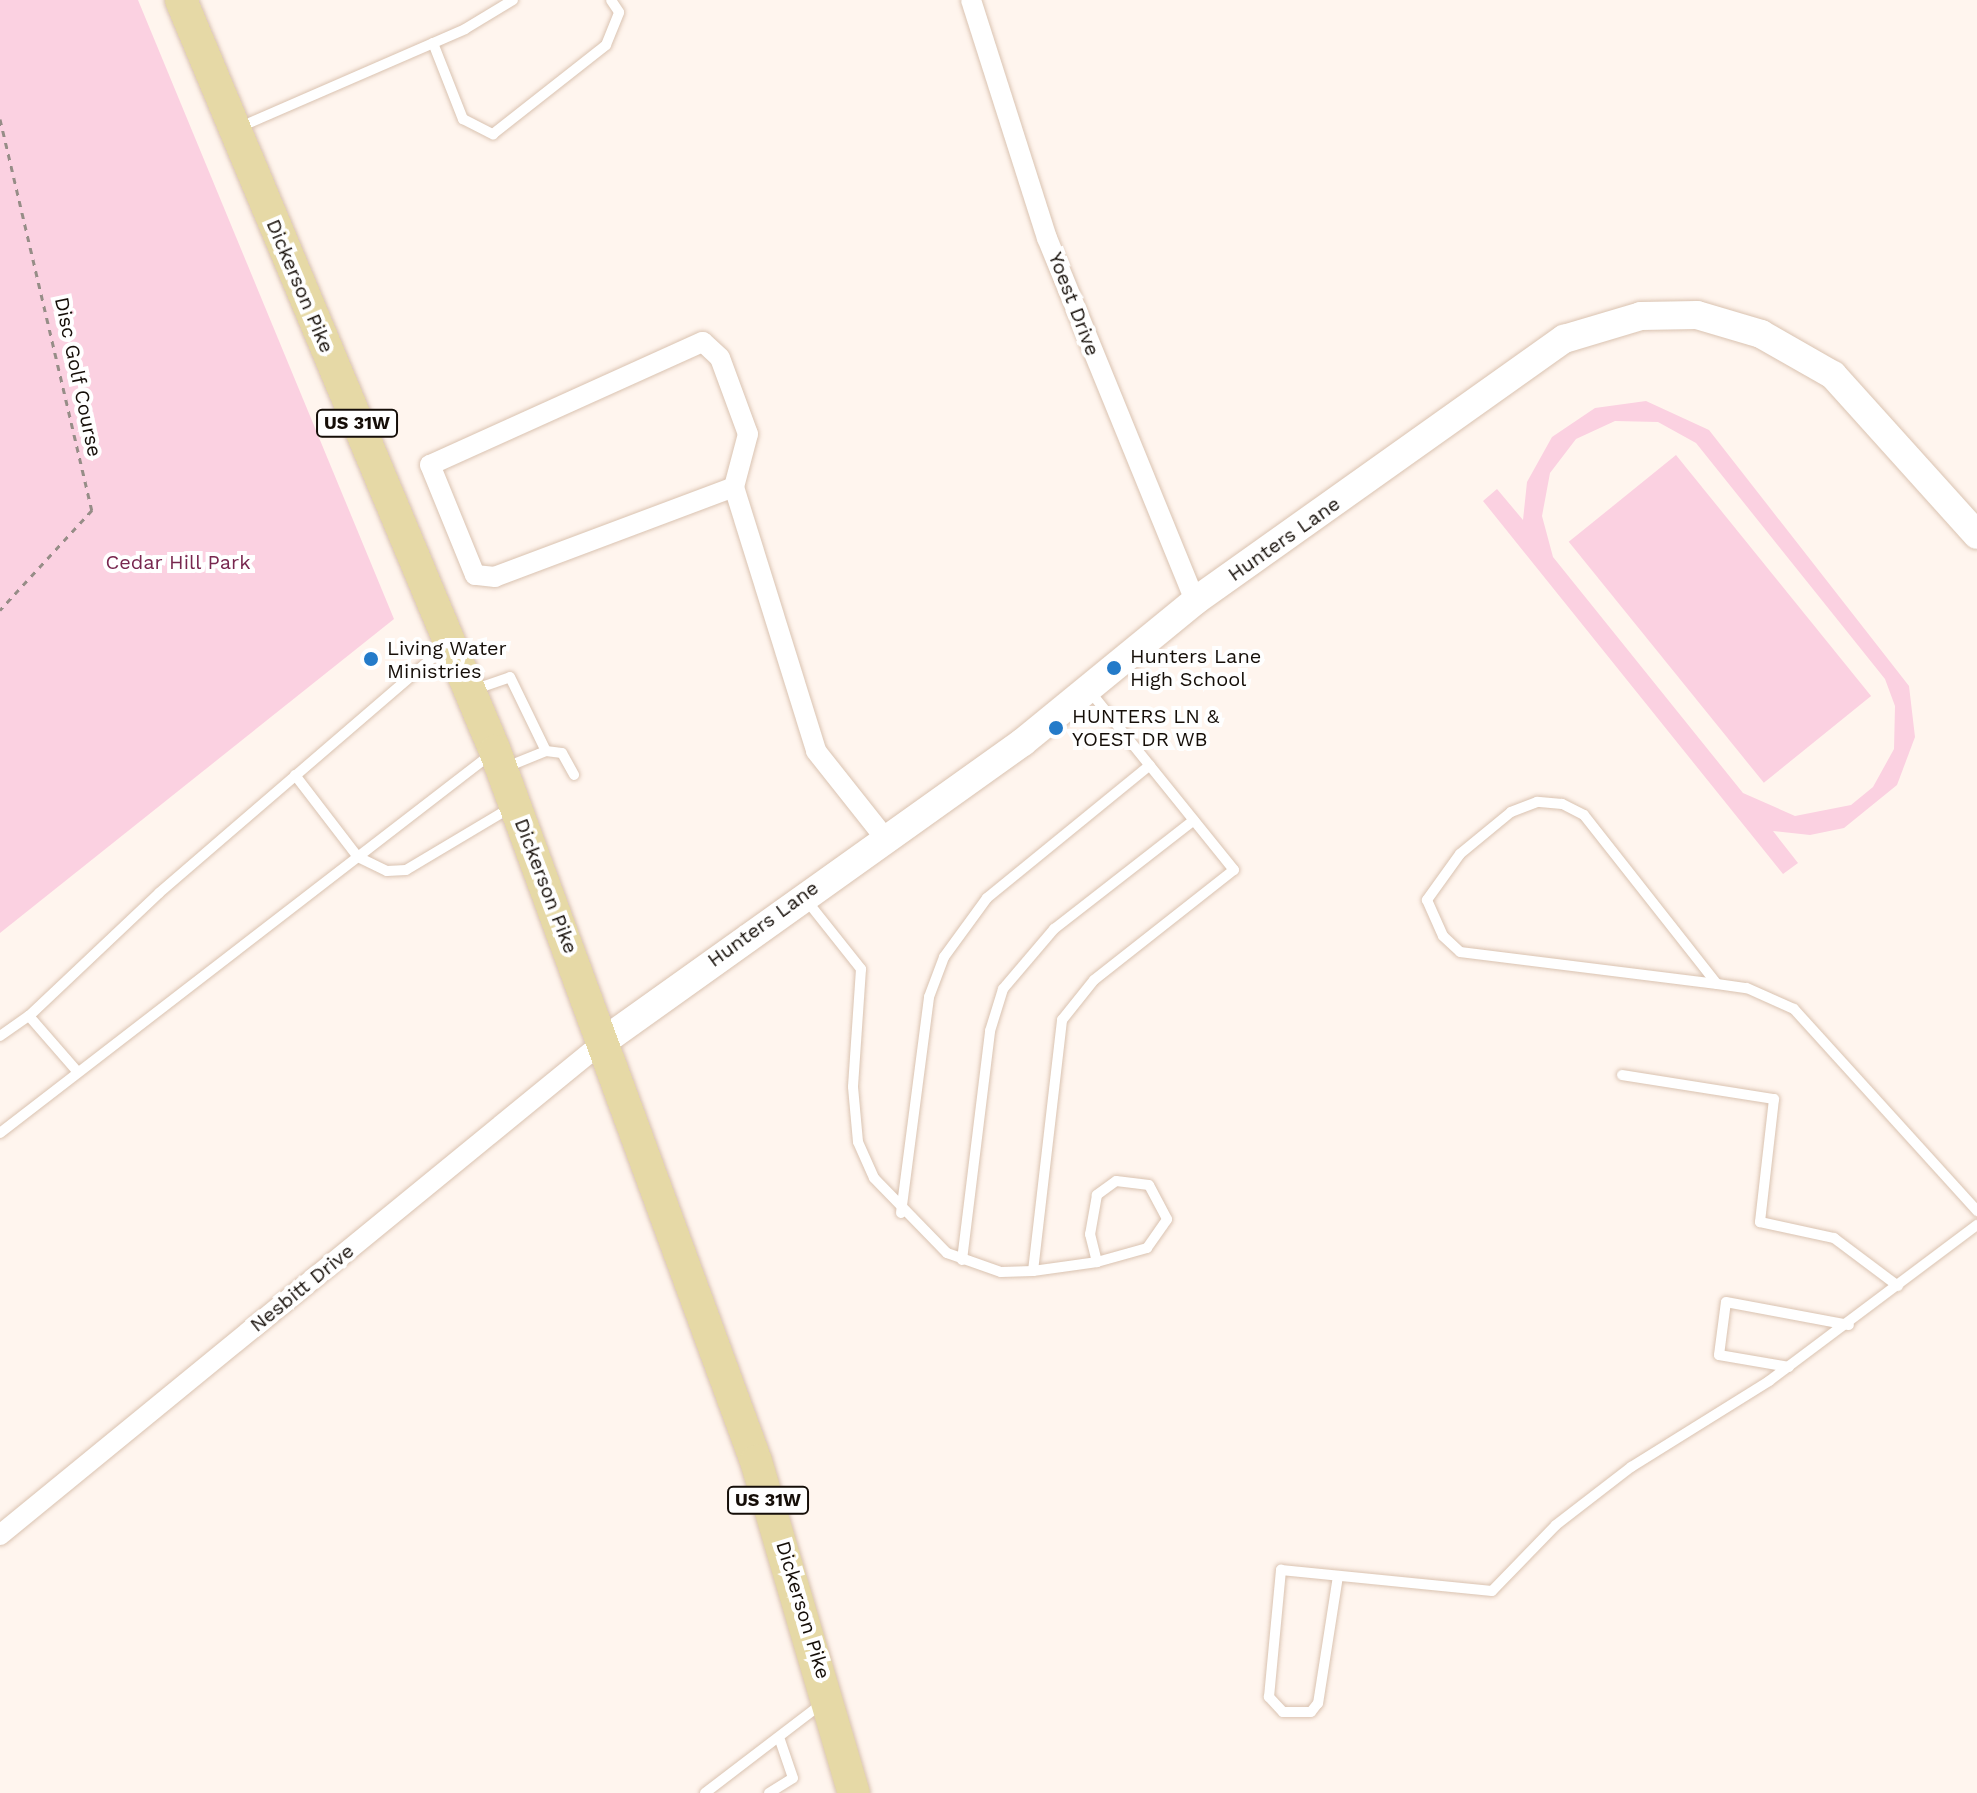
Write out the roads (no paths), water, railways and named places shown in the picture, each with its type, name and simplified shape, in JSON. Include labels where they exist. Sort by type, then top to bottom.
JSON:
[{"type":"main road","name":"Dickerson Pike","points":[[181,0],[470,691],[604,1041],[756,1461],[829,1699],[854,1793]]},
{"type":"street","name":"Yoest Drive","points":[[971,0],[1047,238],[1195,601]]},
{"type":"street","name":"Hunters Lane","points":[[604,1041],[1088,688],[1195,601],[1564,339],[1641,316],[1697,315],[1761,334],[1833,375],[1977,535]]},
{"type":"street","points":[[734,487],[495,577],[475,575],[430,465],[703,342],[720,358],[748,434],[734,487],[816,751],[885,838]]},
{"type":"street","name":"Nesbitt Drive","points":[[0,1535],[604,1041]]},
{"type":"lane","points":[[235,129],[433,43],[513,0]]},
{"type":"lane","points":[[433,43],[463,119],[493,134],[606,45],[619,12],[611,0]]},
{"type":"lane","points":[[0,1036],[29,1016],[295,775],[449,643]]},
{"type":"lane","points":[[470,691],[510,677],[546,751]]},
{"type":"lane","points":[[1033,1271],[1062,1020],[1094,980],[1234,870],[1088,688]]},
{"type":"lane","points":[[0,1133],[76,1070],[358,857],[498,760],[546,751],[562,753],[574,775]]},
{"type":"lane","points":[[901,1213],[929,997],[944,957],[987,898],[1150,765]]},
{"type":"lane","points":[[295,775],[358,857],[377,868],[406,870],[515,805]]},
{"type":"lane","points":[[1717,984],[1584,815],[1562,804],[1537,802],[1511,812],[1460,854],[1427,900],[1443,936],[1460,952],[1747,988],[1794,1009],[1977,1211]]},
{"type":"lane","points":[[962,1260],[990,1031],[1003,989],[1054,929],[1194,820]]},
{"type":"lane","points":[[802,895],[861,969],[858,1142],[901,1213],[962,1260],[1033,1271],[1097,1262],[1147,1248],[1163,1232],[1165,1206],[1149,1185],[1116,1181],[1097,1195],[1090,1234],[1097,1262]]},
{"type":"lane","points":[[29,1016],[76,1070]]},
{"type":"lane","points":[[1622,1075],[1774,1099],[1760,1222],[1834,1238],[1898,1286]]},
{"type":"lane","points":[[1338,1576],[1318,1703],[1311,1712],[1283,1712],[1269,1697],[1281,1570],[1492,1591],[1556,1525],[1631,1467],[1789,1367],[1849,1325],[1977,1225]]},
{"type":"lane","points":[[1789,1367],[1719,1355],[1726,1302],[1849,1325]]},
{"type":"lane","points":[[705,1793],[829,1699]]},
{"type":"lane","points":[[769,1793],[793,1778],[779,1737]]},
{"type":"place","name":"Living Water Ministries","points":[[371,659]]},
{"type":"place","name":"Hunters Lane High School","points":[[1114,668]]},
{"type":"place","name":"HUNTERS LN & YOEST DR WB","points":[[1056,728]]},
{"type":"park label","name":"Cedar Hill Park","points":[[178,562]]}]
